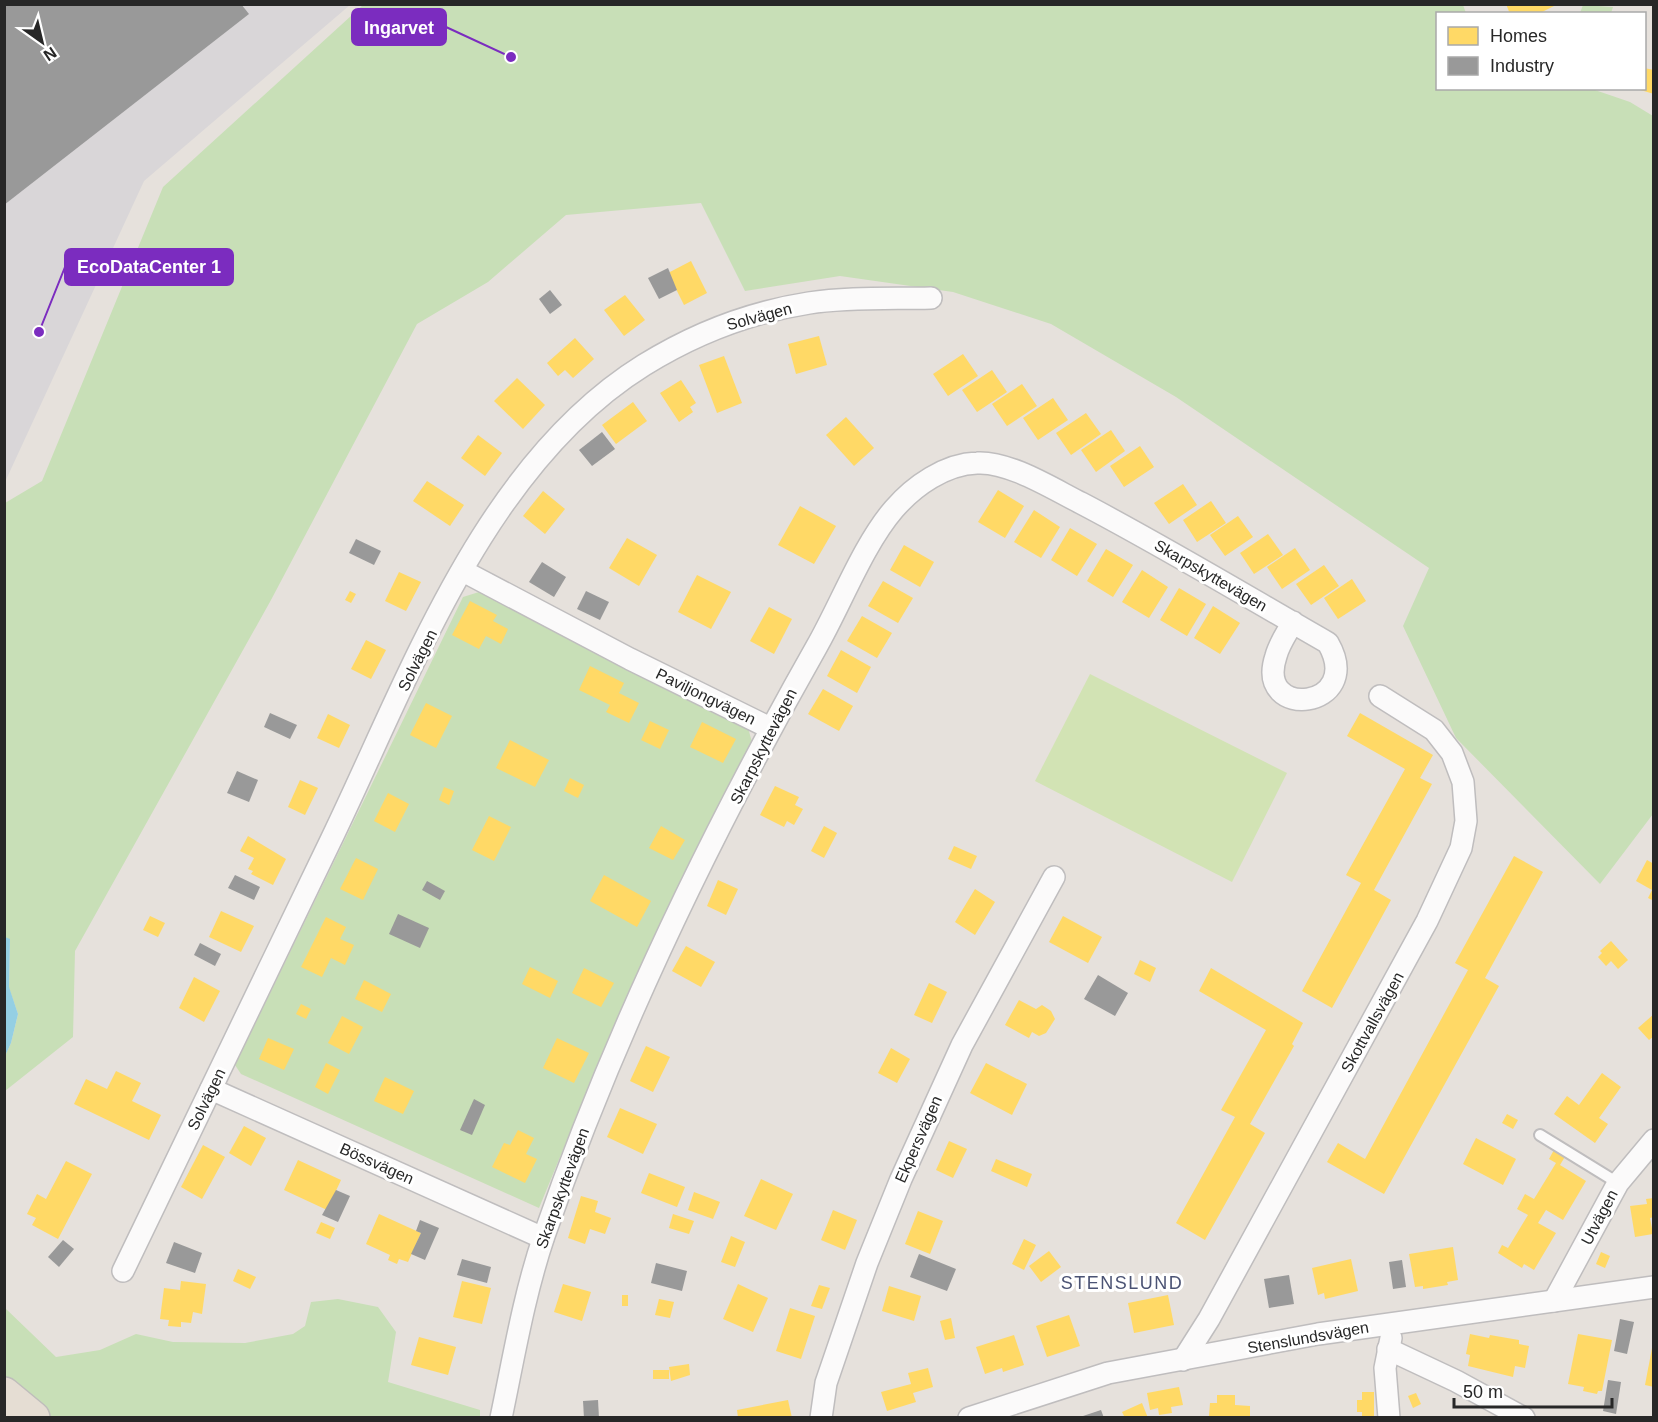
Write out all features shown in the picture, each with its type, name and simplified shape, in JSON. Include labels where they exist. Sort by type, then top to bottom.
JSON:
[{"type":"highway","points":[[4,1394],[33,1418]]},
{"type":"street","name":"Solvägen","points":[[123,1271],[409,675],[463,571],[498,511],[545,451],[619,382],[657,358],[721,326],[757,314],[832,301],[931,298]]},
{"type":"street","name":"Skarpskyttevägen","points":[[501,1418],[528,1288],[543,1238],[572,1156],[643,989],[770,728],[878,531],[909,492],[928,479],[970,464],[1002,466],[1127,527],[1293,622]]},
{"type":"street","name":"Paviljongvägen","points":[[463,571],[770,728]]},
{"type":"street","name":"Skottvallsvägen","points":[[1184,1360],[1209,1319],[1422,931],[1461,849],[1466,821],[1463,782],[1452,753],[1434,730],[1380,696]]},
{"type":"street","name":"Ekpersvägen","points":[[821,1418],[826,1383],[867,1263],[901,1179],[962,1045],[1054,877]]},
{"type":"street","name":"Bössvägen","points":[[211,1089],[543,1238]]},
{"type":"street","name":"Utvägen","points":[[1554,1301],[1618,1183],[1653,1140]]},
{"type":"street","name":"Stenslundsvägen","points":[[969,1418],[1108,1373],[1318,1334],[1653,1287]]},
{"type":"street","points":[[1389,1418],[1385,1368],[1394,1323]]},
{"type":"street","points":[[1388,1349],[1456,1381],[1524,1418]]},
{"type":"lane","points":[[1540,1135],[1618,1183]]},
{"type":"shaded area","points":[[5,5],[350,5],[144,181],[5,482]]},
{"type":"green space","points":[[363,5],[1463,5],[1466,12],[1436,12],[1436,90],[1595,90],[1630,102],[1653,116],[1653,814],[1600,884],[1456,738],[1403,626],[1429,568],[1176,397],[1051,324],[953,292],[840,276],[745,291],[701,203],[566,215],[488,282],[417,324],[271,600],[75,951],[73,1037],[5,1091],[5,1056],[11,1043],[18,1014],[9,988],[10,940],[5,937],[5,503],[42,481],[163,187]]},
{"type":"green space","points":[[1583,5],[1613,7],[1611,12],[1580,12]]},
{"type":"green space","points":[[479,592],[748,728],[752,742],[675,892],[619,1014],[539,1208],[241,1074],[235,1065],[463,597]]},
{"type":"green space","points":[[1090,674],[1287,773],[1232,882],[1035,781]]},
{"type":"green space","points":[[338,1299],[378,1307],[396,1332],[388,1382],[480,1410],[480,1417],[44,1417],[5,1384],[4,1307],[56,1357],[100,1350],[136,1334],[173,1342],[245,1343],[293,1334],[305,1326],[311,1302]]},
{"type":"water","points":[[5,937],[10,939],[9,987],[18,1014],[11,1043],[5,1056]]},
{"type":"building: Homes","points":[[1506,4],[1558,4],[1542,12],[1509,12]]},
{"type":"building: Homes","points":[[1646,68],[1654,70],[1654,94],[1640,90],[1646,90]]},
{"type":"building: Homes","points":[[691,261],[707,293],[684,305],[668,273]]},
{"type":"building: Homes","points":[[625,295],[645,320],[624,336],[604,310]]},
{"type":"building: Homes","points":[[819,336],[827,365],[796,374],[788,344]]},
{"type":"building: Homes","points":[[575,338],[594,359],[573,378],[565,370],[558,376],[547,363]]},
{"type":"building: Homes","points":[[963,354],[978,376],[948,396],[933,374]]},
{"type":"building: Homes","points":[[724,356],[742,403],[717,413],[699,365]]},
{"type":"building: Homes","points":[[992,370],[1007,392],[977,412],[962,390]]},
{"type":"building: Homes","points":[[517,378],[545,405],[523,429],[494,401]]},
{"type":"building: Homes","points":[[681,380],[696,403],[690,407],[693,412],[679,422],[660,393]]},
{"type":"building: Homes","points":[[1022,384],[1037,406],[1007,426],[992,404]]},
{"type":"building: Homes","points":[[1053,398],[1068,420],[1038,440],[1023,418]]},
{"type":"building: Homes","points":[[633,402],[647,421],[616,444],[602,425]]},
{"type":"building: Homes","points":[[1086,413],[1101,434],[1071,455],[1056,433]]},
{"type":"building: Homes","points":[[846,417],[874,448],[854,466],[826,435]]},
{"type":"building: Homes","points":[[1111,430],[1125,451],[1096,472],[1081,450]]},
{"type":"building: Homes","points":[[478,435],[502,453],[485,476],[461,458]]},
{"type":"building: Homes","points":[[1140,446],[1154,467],[1124,487],[1110,466]]},
{"type":"building: Homes","points":[[427,481],[464,505],[450,526],[413,501]]},
{"type":"building: Homes","points":[[1183,484],[1197,505],[1169,524],[1154,503]]},
{"type":"building: Homes","points":[[998,490],[1024,506],[1005,538],[978,522]]},
{"type":"building: Homes","points":[[543,491],[565,509],[545,534],[523,516]]},
{"type":"building: Homes","points":[[1211,501],[1226,523],[1197,542],[1183,520]]},
{"type":"building: Homes","points":[[800,506],[836,526],[814,564],[778,545]]},
{"type":"building: Homes","points":[[1034,510],[1060,527],[1041,558],[1014,542]]},
{"type":"building: Homes","points":[[1238,516],[1253,537],[1225,556],[1210,535]]},
{"type":"building: Homes","points":[[1070,528],[1097,544],[1077,576],[1051,560]]},
{"type":"building: Homes","points":[[1268,534],[1283,555],[1254,574],[1240,553]]},
{"type":"building: Homes","points":[[627,538],[657,555],[639,586],[609,568]]},
{"type":"building: Homes","points":[[904,545],[934,562],[920,587],[890,570]]},
{"type":"building: Homes","points":[[1295,548],[1310,570],[1282,589],[1267,567]]},
{"type":"building: Homes","points":[[1106,549],[1133,565],[1113,597],[1087,581]]},
{"type":"building: Homes","points":[[1324,565],[1339,586],[1311,605],[1296,584]]},
{"type":"building: Homes","points":[[1142,570],[1168,587],[1149,618],[1122,602]]},
{"type":"building: Homes","points":[[399,572],[421,582],[406,611],[385,601]]},
{"type":"building: Homes","points":[[697,575],[731,592],[711,629],[678,612]]},
{"type":"building: Homes","points":[[1352,579],[1366,601],[1338,619],[1324,598]]},
{"type":"building: Homes","points":[[883,581],[913,598],[898,623],[868,606]]},
{"type":"building: Homes","points":[[1179,588],[1206,604],[1187,636],[1160,620]]},
{"type":"building: Homes","points":[[350,591],[356,594],[351,603],[345,600]]},
{"type":"building: Homes","points":[[470,601],[497,615],[493,621],[508,629],[501,644],[486,636],[479,649],[452,635]]},
{"type":"building: Homes","points":[[1213,606],[1240,623],[1220,654],[1194,638]]},
{"type":"building: Homes","points":[[769,607],[792,619],[774,654],[750,641]]},
{"type":"building: Homes","points":[[862,616],[892,633],[877,658],[847,641]]},
{"type":"building: Homes","points":[[366,640],[386,650],[371,679],[351,669]]},
{"type":"building: Homes","points":[[841,650],[871,667],[857,693],[827,676]]},
{"type":"building: Homes","points":[[590,666],[624,683],[619,693],[639,703],[629,723],[606,712],[610,705],[579,690]]},
{"type":"building: Homes","points":[[823,689],[853,706],[839,731],[808,714]]},
{"type":"building: Homes","points":[[426,703],[452,716],[436,748],[410,735]]},
{"type":"building: Homes","points":[[1360,713],[1433,755],[1420,778],[1432,784],[1374,890],[1391,900],[1332,1008],[1302,991],[1361,883],[1346,875],[1405,769],[1347,736]]},
{"type":"building: Homes","points":[[328,714],[350,725],[339,748],[317,738]]},
{"type":"building: Homes","points":[[650,721],[669,730],[660,749],[641,740]]},
{"type":"building: Homes","points":[[702,722],[736,739],[723,763],[690,747]]},
{"type":"building: Homes","points":[[510,740],[549,760],[535,787],[496,768]]},
{"type":"building: Homes","points":[[570,778],[584,785],[578,798],[564,791]]},
{"type":"building: Homes","points":[[300,780],[318,788],[305,815],[288,807]]},
{"type":"building: Homes","points":[[775,786],[799,797],[795,805],[803,809],[794,825],[787,821],[784,827],[760,815]]},
{"type":"building: Homes","points":[[444,787],[454,791],[449,805],[439,800]]},
{"type":"building: Homes","points":[[388,793],[409,804],[395,832],[374,821]]},
{"type":"building: Homes","points":[[489,816],[511,827],[494,861],[472,850]]},
{"type":"building: Homes","points":[[661,826],[685,840],[673,860],[649,848]]},
{"type":"building: Homes","points":[[824,826],[837,833],[824,858],[811,851]]},
{"type":"building: Homes","points":[[248,836],[286,859],[273,885],[251,874],[253,871],[248,869],[254,858],[240,851]]},
{"type":"building: Homes","points":[[954,846],[977,856],[971,869],[948,859]]},
{"type":"building: Homes","points":[[1514,856],[1543,872],[1485,978],[1499,986],[1384,1194],[1327,1162],[1338,1143],[1365,1159],[1468,970],[1455,963]]},
{"type":"building: Homes","points":[[356,858],[378,869],[363,900],[340,889]]},
{"type":"building: Homes","points":[[1647,860],[1654,864],[1654,901],[1648,898],[1652,890],[1636,881]]},
{"type":"building: Homes","points":[[604,875],[651,901],[637,927],[590,901]]},
{"type":"building: Homes","points":[[718,880],[738,889],[726,915],[707,906]]},
{"type":"building: Homes","points":[[975,889],[995,902],[975,935],[955,922]]},
{"type":"building: Homes","points":[[221,911],[254,926],[241,952],[209,937]]},
{"type":"building: Homes","points":[[150,916],[165,923],[158,937],[143,930]]},
{"type":"building: Homes","points":[[1063,916],[1102,937],[1088,963],[1049,942]]},
{"type":"building: Homes","points":[[326,917],[346,927],[340,939],[354,945],[345,965],[331,958],[322,977],[301,967]]},
{"type":"building: Homes","points":[[1611,941],[1628,960],[1618,969],[1611,961],[1606,966],[1598,957],[1602,953],[1600,951]]},
{"type":"building: Homes","points":[[686,946],[715,962],[701,987],[672,971]]},
{"type":"building: Homes","points":[[1140,960],[1156,968],[1150,982],[1134,974]]},
{"type":"building: Homes","points":[[530,967],[558,981],[550,998],[522,984]]},
{"type":"building: Homes","points":[[584,968],[614,983],[601,1007],[572,993]]},
{"type":"building: Homes","points":[[1211,968],[1303,1023],[1292,1044],[1294,1046],[1250,1124],[1265,1133],[1205,1240],[1176,1223],[1235,1117],[1221,1110],[1266,1030],[1199,991]]},
{"type":"building: Homes","points":[[194,977],[220,991],[204,1022],[179,1008]]},
{"type":"building: Homes","points":[[364,980],[391,994],[382,1012],[355,999]]},
{"type":"building: Homes","points":[[929,983],[947,992],[932,1023],[914,1015]]},
{"type":"building: Homes","points":[[1019,1000],[1036,1009],[1042,1005],[1051,1011],[1055,1019],[1046,1033],[1039,1036],[1032,1032],[1029,1038],[1005,1025]]},
{"type":"building: Homes","points":[[301,1004],[311,1009],[306,1019],[296,1014]]},
{"type":"building: Homes","points":[[1654,1014],[1654,1036],[1649,1040],[1638,1028]]},
{"type":"building: Homes","points":[[342,1016],[363,1027],[349,1054],[328,1043]]},
{"type":"building: Homes","points":[[268,1038],[294,1049],[284,1070],[259,1059]]},
{"type":"building: Homes","points":[[557,1038],[589,1053],[574,1083],[543,1068]]},
{"type":"building: Homes","points":[[646,1046],[670,1057],[653,1092],[630,1081]]},
{"type":"building: Homes","points":[[891,1048],[910,1059],[897,1083],[878,1073]]},
{"type":"building: Homes","points":[[326,1063],[340,1070],[328,1094],[315,1087]]},
{"type":"building: Homes","points":[[986,1063],[1027,1084],[1012,1115],[970,1093]]},
{"type":"building: Homes","points":[[116,1071],[141,1083],[132,1101],[161,1115],[149,1140],[74,1104],[86,1079],[107,1089]]},
{"type":"building: Homes","points":[[1602,1073],[1621,1087],[1599,1118],[1608,1124],[1595,1143],[1554,1114],[1567,1096],[1579,1105]]},
{"type":"building: Homes","points":[[385,1077],[414,1091],[403,1114],[374,1101]]},
{"type":"building: Homes","points":[[620,1108],[657,1124],[643,1154],[607,1137]]},
{"type":"building: Homes","points":[[1507,1114],[1518,1120],[1513,1129],[1502,1123]]},
{"type":"building: Homes","points":[[244,1126],[266,1138],[251,1166],[229,1153]]},
{"type":"building: Homes","points":[[518,1130],[534,1138],[526,1154],[537,1159],[525,1183],[492,1167],[504,1143],[510,1145]]},
{"type":"building: Homes","points":[[1476,1138],[1516,1159],[1503,1185],[1463,1164]]},
{"type":"building: Homes","points":[[949,1141],[967,1149],[953,1178],[936,1170]]},
{"type":"building: Homes","points":[[203,1145],[225,1157],[202,1199],[181,1187]]},
{"type":"building: Homes","points":[[1555,1148],[1566,1155],[1560,1165],[1586,1181],[1563,1220],[1546,1210],[1538,1223],[1556,1233],[1534,1270],[1524,1264],[1522,1268],[1498,1253],[1502,1245],[1508,1248],[1528,1215],[1517,1209],[1525,1194],[1534,1199],[1556,1163],[1549,1159]]},
{"type":"building: Homes","points":[[996,1159],[1032,1174],[1027,1187],[991,1171]]},
{"type":"building: Homes","points":[[298,1160],[341,1180],[327,1210],[284,1190]]},
{"type":"building: Homes","points":[[66,1161],[92,1174],[58,1239],[32,1225],[36,1218],[27,1214],[37,1194],[46,1199]]},
{"type":"building: Homes","points":[[649,1173],[685,1187],[677,1207],[641,1193]]},
{"type":"building: Homes","points":[[761,1179],[793,1194],[776,1230],[744,1216]]},
{"type":"building: Homes","points":[[694,1192],[720,1202],[713,1219],[688,1210]]},
{"type":"building: Homes","points":[[581,1196],[598,1201],[595,1212],[611,1218],[605,1234],[590,1229],[585,1244],[568,1238]]},
{"type":"building: Homes","points":[[1654,1198],[1654,1217],[1650,1218],[1653,1234],[1635,1237],[1630,1206],[1647,1204],[1646,1199]]},
{"type":"building: Homes","points":[[833,1210],[857,1220],[845,1250],[821,1240]]},
{"type":"building: Homes","points":[[918,1211],[943,1221],[930,1254],[905,1244]]},
{"type":"building: Homes","points":[[379,1214],[421,1233],[408,1262],[399,1259],[397,1264],[388,1260],[390,1255],[366,1244]]},
{"type":"building: Homes","points":[[673,1214],[694,1221],[689,1234],[669,1228]]},
{"type":"building: Homes","points":[[321,1222],[335,1228],[330,1239],[316,1233]]},
{"type":"building: Homes","points":[[731,1236],[745,1242],[735,1267],[721,1262]]},
{"type":"building: Homes","points":[[1024,1239],[1036,1245],[1024,1270],[1012,1264]]},
{"type":"building: Homes","points":[[1453,1247],[1458,1280],[1447,1282],[1448,1285],[1423,1289],[1423,1286],[1415,1287],[1409,1254]]},
{"type":"building: Homes","points":[[1049,1251],[1061,1267],[1041,1282],[1029,1266]]},
{"type":"building: Homes","points":[[1601,1252],[1610,1256],[1605,1268],[1596,1264]]},
{"type":"building: Homes","points":[[1351,1259],[1358,1291],[1325,1299],[1324,1293],[1318,1295],[1312,1268]]},
{"type":"building: Homes","points":[[238,1269],[256,1277],[250,1289],[233,1281]]},
{"type":"building: Homes","points":[[181,1281],[206,1284],[202,1314],[193,1312],[191,1323],[181,1322],[181,1327],[168,1326],[169,1320],[160,1319],[164,1288],[180,1290]]},
{"type":"building: Homes","points":[[462,1281],[491,1288],[482,1324],[453,1317]]},
{"type":"building: Homes","points":[[563,1284],[591,1292],[582,1321],[554,1312]]},
{"type":"building: Homes","points":[[738,1284],[768,1298],[753,1332],[723,1319]]},
{"type":"building: Homes","points":[[819,1285],[830,1288],[822,1309],[811,1306]]},
{"type":"building: Homes","points":[[889,1286],[921,1296],[914,1321],[882,1311]]},
{"type":"building: Homes","points":[[622,1295],[628,1295],[628,1306],[622,1306]]},
{"type":"building: Homes","points":[[1168,1295],[1174,1325],[1134,1333],[1128,1303]]},
{"type":"building: Homes","points":[[659,1299],[674,1302],[670,1318],[655,1315]]},
{"type":"building: Homes","points":[[790,1308],[815,1316],[801,1359],[776,1351]]},
{"type":"building: Homes","points":[[1069,1315],[1080,1346],[1047,1357],[1036,1326]]},
{"type":"building: Homes","points":[[951,1318],[955,1338],[945,1340],[940,1321]]},
{"type":"building: Homes","points":[[1470,1334],[1519,1340],[1519,1344],[1529,1346],[1525,1368],[1515,1366],[1513,1377],[1468,1366],[1470,1355],[1466,1354]]},
{"type":"building: Homes","points":[[1578,1334],[1612,1340],[1602,1391],[1598,1391],[1597,1394],[1583,1391],[1584,1387],[1568,1384]]},
{"type":"building: Homes","points":[[1014,1335],[1024,1365],[1003,1372],[1002,1368],[985,1374],[976,1347]]},
{"type":"building: Homes","points":[[419,1337],[456,1347],[448,1375],[411,1365]]},
{"type":"building: Homes","points":[[1652,1348],[1654,1348],[1654,1387],[1645,1385]]},
{"type":"building: Homes","points":[[689,1364],[690,1375],[671,1381],[669,1367]]},
{"type":"building: Homes","points":[[928,1368],[933,1387],[913,1393],[916,1402],[887,1411],[881,1392],[911,1384],[908,1373]]},
{"type":"building: Homes","points":[[653,1370],[669,1370],[669,1379],[653,1379]]},
{"type":"building: Homes","points":[[1179,1387],[1183,1405],[1171,1407],[1172,1413],[1159,1415],[1158,1408],[1150,1410],[1147,1393]]},
{"type":"building: Homes","points":[[1362,1392],[1374,1392],[1374,1416],[1362,1416],[1362,1412],[1357,1412],[1357,1400],[1362,1400]]},
{"type":"building: Homes","points":[[1416,1393],[1421,1404],[1413,1408],[1408,1396]]},
{"type":"building: Homes","points":[[1217,1395],[1235,1395],[1235,1405],[1250,1406],[1250,1418],[1209,1416],[1210,1403],[1217,1403]]},
{"type":"building: Homes","points":[[788,1400],[792,1418],[738,1418],[737,1410]]},
{"type":"building: Homes","points":[[1142,1403],[1148,1418],[1125,1418],[1122,1412]]},
{"type":"building: Industry","points":[[4,4],[241,4],[249,14],[4,205]]},
{"type":"building: Industry","points":[[668,268],[677,290],[659,299],[648,278]]},
{"type":"building: Industry","points":[[550,290],[562,305],[550,314],[539,299]]},
{"type":"building: Industry","points":[[602,432],[615,449],[592,466],[579,450]]},
{"type":"building: Industry","points":[[356,539],[381,551],[374,565],[349,553]]},
{"type":"building: Industry","points":[[542,562],[566,577],[554,597],[529,582]]},
{"type":"building: Industry","points":[[586,591],[609,602],[600,620],[577,609]]},
{"type":"building: Industry","points":[[270,713],[297,725],[290,739],[264,727]]},
{"type":"building: Industry","points":[[237,771],[258,780],[249,802],[227,793]]},
{"type":"building: Industry","points":[[235,875],[260,887],[254,900],[228,888]]},
{"type":"building: Industry","points":[[427,881],[445,891],[440,900],[422,890]]},
{"type":"building: Industry","points":[[398,914],[429,928],[420,948],[389,934]]},
{"type":"building: Industry","points":[[200,943],[221,954],[215,966],[194,955]]},
{"type":"building: Industry","points":[[1098,975],[1128,993],[1115,1016],[1084,999]]},
{"type":"building: Industry","points":[[474,1099],[485,1105],[472,1135],[460,1130]]},
{"type":"building: Industry","points":[[336,1190],[350,1196],[338,1222],[322,1215]]},
{"type":"building: Industry","points":[[420,1220],[439,1228],[425,1260],[411,1254],[421,1233],[416,1231]]},
{"type":"building: Industry","points":[[63,1240],[74,1249],[59,1267],[48,1257]]},
{"type":"building: Industry","points":[[174,1242],[202,1253],[195,1273],[166,1263]]},
{"type":"building: Industry","points":[[919,1254],[956,1269],[947,1291],[910,1277]]},
{"type":"building: Industry","points":[[462,1259],[491,1267],[487,1283],[457,1275]]},
{"type":"building: Industry","points":[[1402,1260],[1406,1287],[1393,1289],[1389,1262]]},
{"type":"building: Industry","points":[[656,1263],[687,1271],[682,1291],[651,1283]]},
{"type":"building: Industry","points":[[1289,1275],[1294,1304],[1269,1308],[1264,1279]]},
{"type":"building: Industry","points":[[1620,1319],[1634,1322],[1627,1354],[1614,1351]]},
{"type":"building: Industry","points":[[1608,1380],[1621,1382],[1616,1414],[1603,1411]]},
{"type":"building: Industry","points":[[598,1400],[599,1418],[584,1418],[583,1401]]},
{"type":"building: Industry","points":[[1101,1410],[1104,1418],[1080,1418],[1080,1417]]},
{"type":"place","name":"Ingarvet","points":[[511,57]]},
{"type":"place","name":"EcoDataCenter 1","points":[[39,332]]},
{"type":"district","name":"STENSLUND","points":[[1122,1283]]}]
